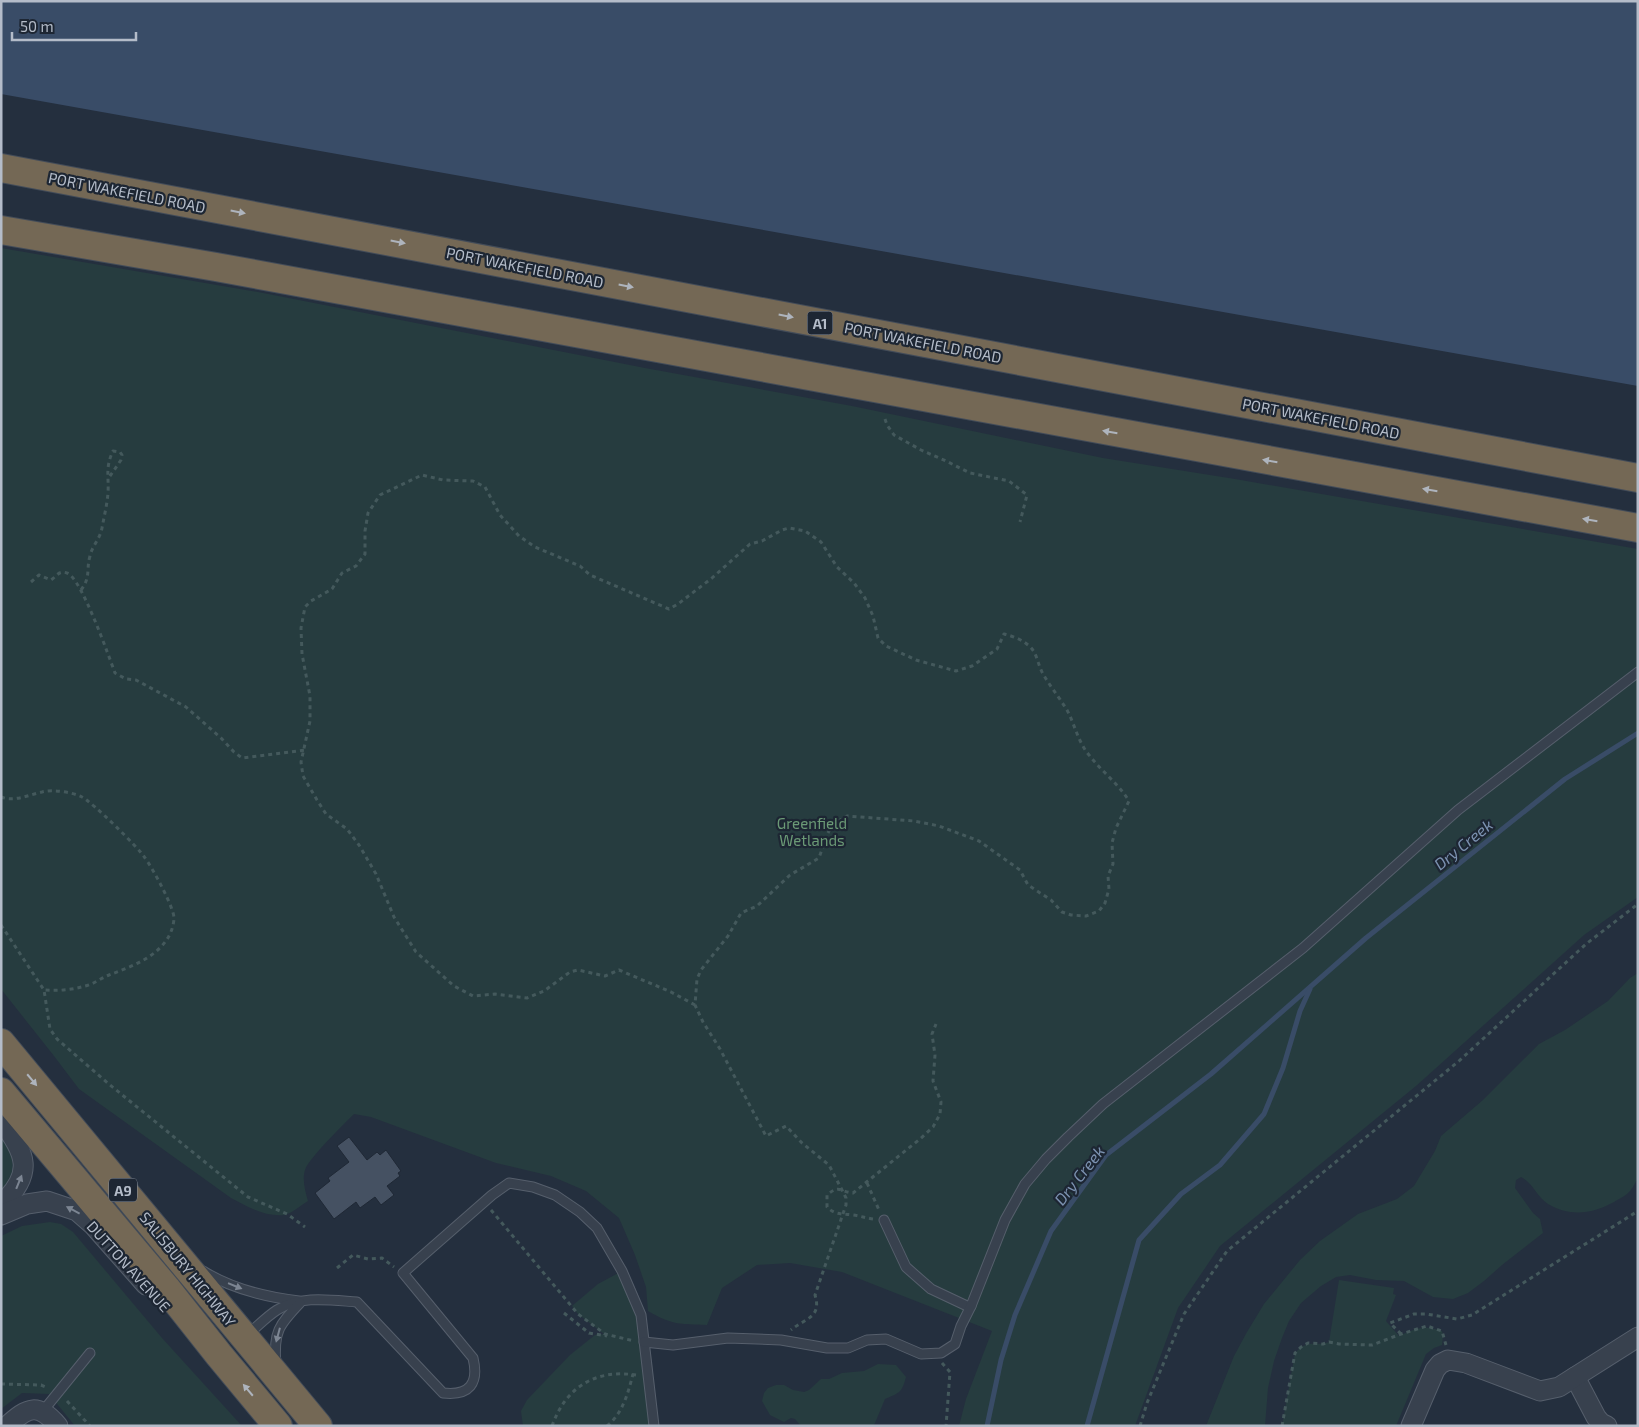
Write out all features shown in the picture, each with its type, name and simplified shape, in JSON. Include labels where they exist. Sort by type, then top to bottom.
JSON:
[{"type":"highway","name":"PORT WAKEFIELD ROAD","points":[[1,168],[1638,478]]},
{"type":"highway","points":[[1,230],[226,269],[1638,528]]},
{"type":"highway","name":"SALISBURY HIGHWAY","points":[[1,1043],[318,1426]]},
{"type":"highway","name":"SALISBURY HIGHWAY","points":[[1,1092],[166,1288],[278,1426]]},
{"type":"highway","points":[[219,1355],[244,1337]]},
{"type":"street","points":[[1,1120],[22,1152],[23,1164],[20,1182],[1,1205]]},
{"type":"street","name":"DUTTON AVENUE","points":[[1,1215],[27,1204],[48,1201],[76,1211],[93,1225],[183,1327],[219,1355]]},
{"type":"street","points":[[1412,1426],[1434,1370],[1440,1364],[1451,1360],[1466,1362],[1540,1391],[1559,1387],[1638,1337]]},
{"type":"street","points":[[1575,1377],[1596,1417],[1601,1423],[1608,1426]]},
{"type":"street","points":[[7,1426],[24,1412],[36,1409],[43,1410],[58,1426]]},
{"type":"lane","points":[[644,1342],[674,1345],[728,1338],[780,1340],[827,1348],[848,1348],[867,1340],[886,1339],[922,1354],[941,1353],[956,1344],[961,1326],[971,1306],[1005,1220],[1025,1184],[1068,1137],[1103,1104],[1302,948],[1458,810],[1638,672]]},
{"type":"lane","points":[[244,1337],[277,1310],[302,1301],[320,1299],[357,1302],[443,1392],[455,1394],[466,1390],[474,1381],[475,1376],[476,1370],[472,1358],[402,1274],[484,1202],[509,1183],[533,1187],[555,1195],[580,1212],[597,1228],[622,1271],[641,1315],[654,1426]]},
{"type":"lane","points":[[884,1220],[906,1267],[931,1290],[971,1306]]},
{"type":"lane","points":[[177,1254],[206,1273],[233,1286],[260,1295],[302,1301]]},
{"type":"lane","points":[[278,1378],[275,1343],[278,1332],[283,1321],[302,1301]]},
{"type":"lane","points":[[43,1410],[90,1353]]},
{"type":"path","points":[[885,419],[894,435],[921,450],[946,460],[970,474],[1009,480],[1027,495],[1020,522]]},
{"type":"path","points":[[81,590],[88,578],[90,554],[100,538],[108,495],[108,479],[108,461],[113,452],[120,452],[122,460],[108,479]]},
{"type":"path","points":[[695,1005],[671,992],[619,970],[605,976],[578,970],[570,972],[544,991],[527,998],[495,994],[473,996],[454,986],[416,952],[394,917],[376,874],[359,845],[347,830],[326,814],[303,776],[301,762],[310,721],[310,696],[302,654],[301,628],[305,607],[311,601],[332,589],[342,573],[356,566],[365,554],[364,531],[368,513],[380,495],[422,475],[443,480],[473,481],[485,487],[508,526],[536,547],[580,566],[590,575],[669,609],[712,578],[750,544],[762,541],[782,530],[790,528],[805,531],[821,542],[837,567],[854,583],[865,598],[878,638],[886,646],[916,660],[956,671],[972,666],[997,649],[1004,634],[1029,645],[1036,655],[1040,668],[1050,686],[1067,710],[1081,744],[1089,756],[1121,788],[1129,801],[1116,828],[1112,843],[1113,864],[1108,876],[1109,889],[1105,903],[1099,911],[1086,916],[1062,912],[1052,900],[1028,885],[1020,870],[979,842],[939,826],[848,816],[832,825],[819,858],[790,875],[756,906],[741,913],[728,936],[701,970],[697,979],[695,1005],[766,1136],[786,1126],[802,1143],[829,1165],[846,1198],[846,1205],[815,1295],[818,1304],[816,1312],[800,1322],[780,1340]]},
{"type":"path","points":[[31,582],[39,575],[51,580],[59,573],[66,572],[71,575],[81,590],[115,673],[126,680],[136,680],[186,707],[242,758],[305,750]]},
{"type":"path","points":[[1,797],[8,799],[27,797],[43,791],[66,792],[83,798],[145,857],[175,917],[169,938],[156,952],[134,966],[87,986],[61,991],[44,990]]},
{"type":"path","points":[[1140,1426],[1147,1403],[1184,1314],[1227,1251],[1459,1061],[1586,944],[1638,904]]},
{"type":"path","points":[[1,925],[44,990],[50,1030],[57,1039],[110,1085],[248,1197],[287,1214],[305,1227]]},
{"type":"path","points":[[884,1220],[851,1215],[841,1216],[832,1212],[826,1202],[834,1189],[853,1193],[868,1183],[933,1127],[940,1114],[941,1102],[933,1081],[935,1055],[932,1034],[936,1024]]},
{"type":"path","points":[[868,1183],[884,1220]]},
{"type":"path","points":[[484,1202],[578,1314],[605,1334],[616,1338]]},
{"type":"path","points":[[1401,1334],[1390,1323],[1414,1314],[1457,1319],[1472,1315],[1638,1212]]},
{"type":"path","points":[[337,1268],[353,1256],[368,1259],[382,1258],[402,1274]]},
{"type":"path","points":[[564,1313],[589,1333],[644,1342]]},
{"type":"path","points":[[1282,1426],[1296,1353],[1308,1343],[1323,1344],[1329,1342],[1372,1345],[1427,1326],[1442,1331],[1451,1360]]},
{"type":"path","points":[[922,1354],[941,1362],[950,1372],[946,1426]]},
{"type":"path","points":[[552,1426],[564,1401],[582,1384],[605,1374],[633,1374],[622,1408],[607,1426]]},
{"type":"green space","name":"Greenfield Wetlands","points":[[1,248],[258,292],[645,368],[852,406],[1103,458],[1638,549],[1638,897],[1584,935],[1416,1086],[1220,1246],[1178,1308],[1135,1426],[959,1426],[966,1399],[992,1331],[842,1272],[790,1263],[757,1265],[722,1288],[707,1325],[683,1324],[664,1319],[648,1311],[646,1287],[619,1218],[586,1191],[551,1176],[496,1163],[371,1117],[354,1114],[313,1158],[304,1174],[304,1185],[308,1201],[284,1215],[256,1210],[231,1198],[79,1089],[1,989]]},
{"type":"green space","points":[[1638,973],[1638,1178],[1629,1192],[1614,1202],[1598,1209],[1573,1212],[1564,1211],[1548,1204],[1521,1177],[1516,1180],[1515,1188],[1533,1213],[1540,1219],[1543,1233],[1468,1293],[1453,1299],[1433,1297],[1404,1281],[1376,1280],[1350,1275],[1336,1277],[1321,1286],[1301,1303],[1289,1321],[1274,1361],[1268,1388],[1265,1426],[1206,1426],[1234,1356],[1247,1332],[1264,1304],[1300,1260],[1320,1241],[1358,1214],[1397,1199],[1414,1186],[1435,1151],[1441,1136],[1483,1100],[1539,1044],[1565,1030],[1608,1001],[1630,978]]},
{"type":"green space","points":[[1,1126],[8,1143],[13,1170],[7,1187],[1,1194]]},
{"type":"green space","points":[[50,1222],[61,1224],[73,1232],[162,1338],[242,1426],[75,1426],[49,1394],[22,1393],[1,1409],[1,1236],[22,1226]]},
{"type":"green space","points":[[622,1271],[641,1315],[654,1426],[523,1426],[521,1411],[527,1400],[570,1355],[595,1335],[604,1334],[578,1314],[572,1306],[598,1284]]},
{"type":"green space","points":[[1339,1280],[1394,1288],[1393,1294],[1396,1295],[1386,1321],[1399,1336],[1420,1328],[1442,1331],[1442,1345],[1426,1354],[1396,1426],[1282,1426],[1295,1353],[1308,1344],[1329,1342]]},
{"type":"green space","points":[[878,1364],[896,1365],[906,1377],[899,1392],[885,1399],[873,1426],[801,1426],[795,1419],[791,1418],[784,1422],[770,1415],[762,1401],[764,1393],[768,1388],[776,1385],[784,1385],[793,1390],[804,1392],[821,1379],[829,1379],[842,1373],[864,1371]]},
{"type":"water","points":[[1,1],[1638,1],[1638,386],[1,94]]},
{"type":"building","points":[[349,1137],[367,1160],[377,1152],[380,1155],[386,1150],[401,1171],[398,1173],[400,1176],[387,1186],[394,1195],[381,1205],[375,1197],[360,1208],[356,1202],[334,1219],[315,1193],[330,1181],[328,1178],[349,1162],[337,1146]]},
{"type":"waterway","name":"Dry Creek","points":[[987,1426],[1001,1360],[1015,1315],[1051,1231],[1106,1155],[1211,1074],[1366,938],[1565,779],[1638,733]]},
{"type":"waterway","name":"Dry Creek","points":[[1087,1426],[1139,1240],[1181,1194],[1220,1165],[1264,1114],[1283,1068],[1300,1011],[1310,989]]}]
